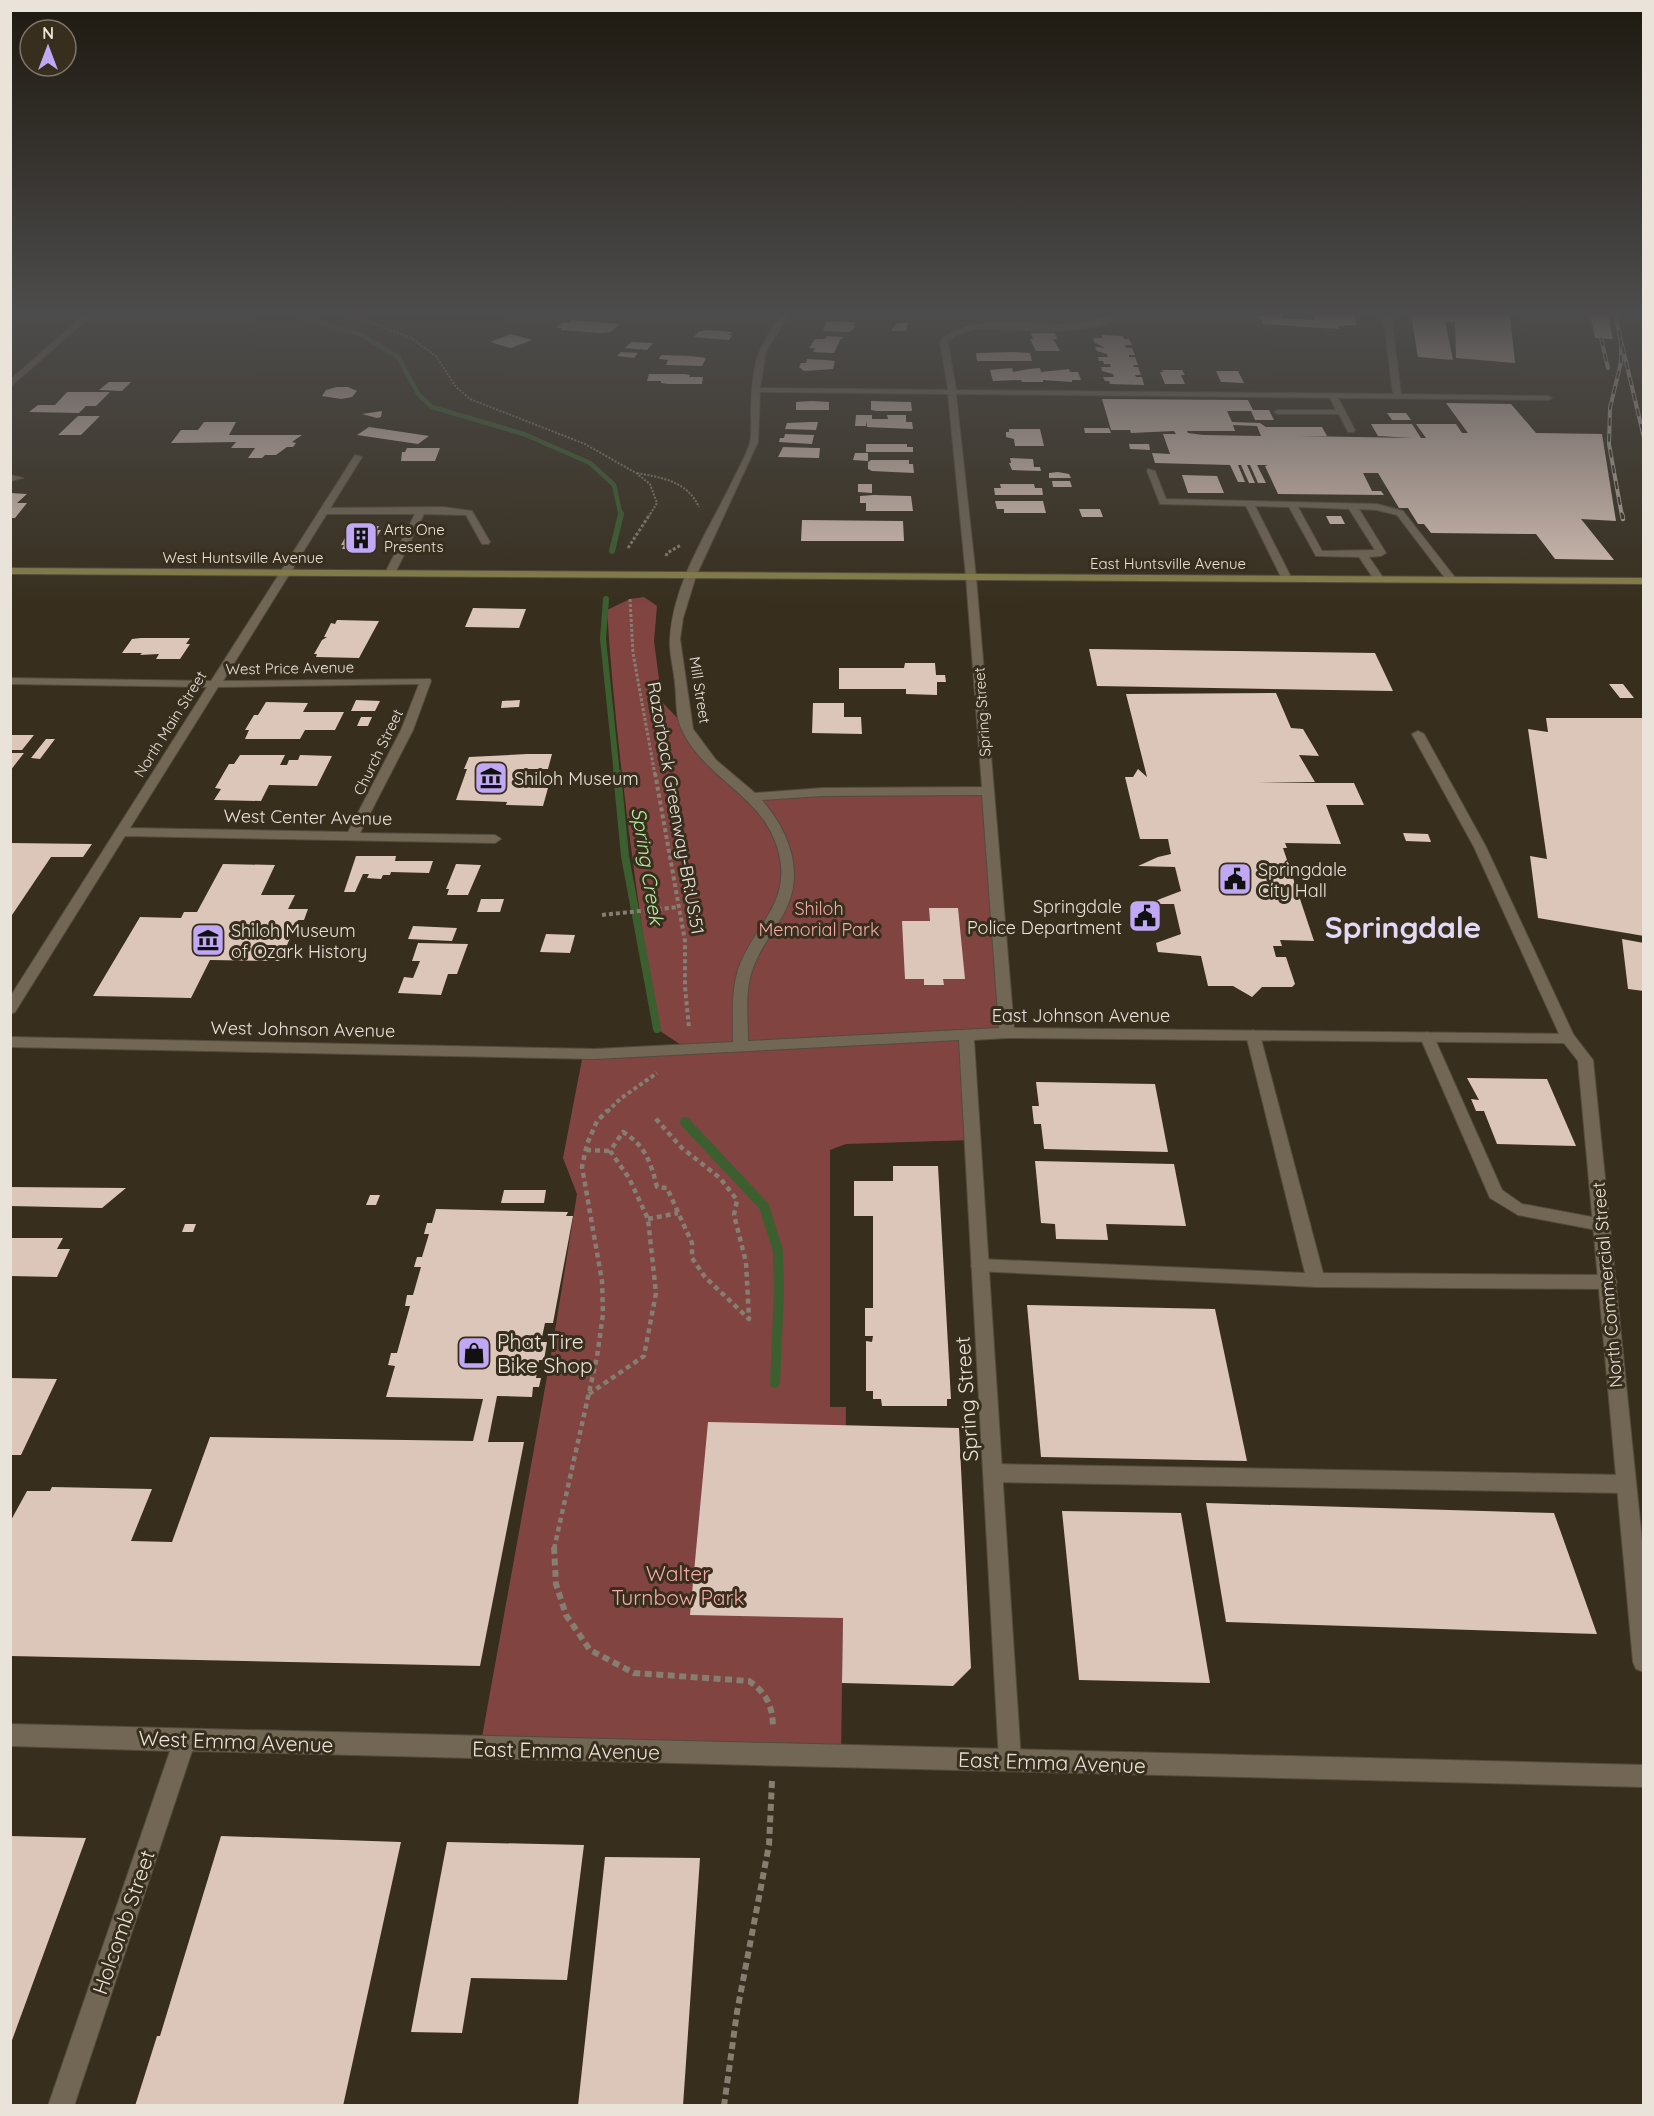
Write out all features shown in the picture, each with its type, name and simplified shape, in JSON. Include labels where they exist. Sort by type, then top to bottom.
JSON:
[{"type":"main road","name":"West Huntsville Avenue","points":[[10,570],[692,575]]},
{"type":"main road","name":"East Huntsville Avenue","points":[[692,575],[1644,581]]},
{"type":"street","name":"Mill Street","points":[[740,1047],[742,981],[748,962],[783,906],[789,881],[784,844],[774,822],[754,796],[707,759],[686,727],[675,640],[679,612],[692,575],[726,506],[754,441],[755,414]]},
{"type":"street","name":"Spring Street","points":[[954,414],[971,577],[1007,1033]]},
{"type":"street","points":[[1342,414],[1350,430]]},
{"type":"street","name":"North Main Street","points":[[10,1009],[358,457]]},
{"type":"street","points":[[1150,471],[1163,502],[1377,507],[1400,513],[1452,580]]},
{"type":"street","points":[[1249,503],[1287,579]]},
{"type":"street","points":[[1292,504],[1319,554],[1381,553],[1352,506]]},
{"type":"street","points":[[324,511],[452,510],[469,513],[485,542]]},
{"type":"street","points":[[390,573],[421,511]]},
{"type":"street","points":[[1362,554],[1378,579]]},
{"type":"street","name":"West Price Avenue","points":[[10,681],[213,684],[426,681]]},
{"type":"street","name":"Church Street","points":[[353,836],[407,730],[426,681]]},
{"type":"street","name":"North Commercial Street","points":[[1418,734],[1480,847],[1568,1038],[1585,1060],[1608,1282],[1624,1484],[1644,1662]]},
{"type":"street","points":[[754,796],[823,792],[987,790]]},
{"type":"street","name":"West Center Avenue","points":[[121,832],[495,838]]},
{"type":"street","name":"East Johnson Avenue","points":[[595,1054],[1007,1033],[1568,1038]]},
{"type":"street","points":[[1253,1035],[1316,1280]]},
{"type":"street","name":"Spring Street","points":[[966,1036],[1010,1760]]},
{"type":"street","points":[[1427,1037],[1496,1194],[1518,1209],[1602,1225]]},
{"type":"street","name":"West Johnson Avenue","points":[[10,1042],[595,1054]]},
{"type":"street","points":[[980,1266],[1316,1280],[1608,1282]]},
{"type":"street","points":[[993,1473],[1624,1484]]},
{"type":"street","name":"West Emma Avenue","points":[[10,1736],[460,1748]]},
{"type":"street","name":"Holcomb Street","points":[[61,2106],[185,1739]]},
{"type":"street","name":"East Emma Avenue","points":[[460,1748],[1644,1776]]},
{"type":"path","points":[[508,414],[585,444],[636,473],[650,484],[657,503],[628,548]]},
{"type":"path","points":[[636,473],[674,480],[688,488],[699,504],[700,511]]},
{"type":"path","points":[[656,575],[666,553],[681,544]]},
{"type":"path","name":"Razorback Greenway-BR:US:51","points":[[630,599],[633,653],[684,941],[685,987],[689,1022]]},
{"type":"path","points":[[602,915],[678,907]]},
{"type":"path","points":[[646,1079],[597,1121],[582,1167],[602,1281],[603,1314],[597,1357],[554,1546],[556,1584],[566,1615],[590,1650],[634,1673],[749,1681],[761,1688],[770,1699],[773,1714],[769,1845],[737,2012],[724,2106]]},
{"type":"path","points":[[610,1151],[623,1132],[637,1139],[651,1162],[657,1187],[667,1188],[692,1243],[692,1258],[705,1277],[749,1319],[746,1262],[734,1215],[737,1200],[720,1178],[682,1148],[655,1118]]},
{"type":"path","points":[[586,1150],[610,1151]]},
{"type":"path","points":[[588,1395],[644,1356],[656,1293],[648,1219],[629,1178],[610,1151]]},
{"type":"path","points":[[648,1219],[678,1212]]},
{"type":"green space","name":"Walter Turnbow Park","points":[[644,597],[657,606],[654,641],[662,702],[686,727],[696,744],[754,796],[988,791],[1007,1033],[966,1036],[973,1140],[846,1144],[830,1150],[830,1407],[846,1407],[841,1756],[480,1748],[552,1349],[577,1194],[563,1158],[583,1054],[687,1049],[657,1029],[634,873],[611,663],[607,610],[630,599]]},
{"type":"building","points":[[362,414],[382,414],[381,417],[377,418]]},
{"type":"building","points":[[1106,414],[1228,414],[1232,422],[1260,423],[1266,427],[1322,427],[1327,436],[1300,436],[1412,438],[1378,436],[1371,424],[1412,424],[1421,438],[1426,438],[1416,424],[1456,424],[1462,433],[1468,433],[1454,414],[1519,414],[1536,433],[1602,434],[1616,521],[1581,519],[1614,560],[1555,559],[1536,534],[1431,533],[1424,524],[1418,524],[1408,508],[1399,508],[1378,473],[1363,473],[1372,491],[1381,491],[1384,495],[1278,494],[1265,466],[1268,465],[1257,465],[1266,483],[1258,483],[1250,465],[1247,465],[1255,483],[1249,483],[1241,465],[1238,465],[1245,482],[1238,482],[1230,465],[1155,463],[1152,453],[1170,454],[1163,434],[1176,434],[1174,431],[1131,433],[1130,430],[1111,430]],"holes":[[[1233,425],[1257,426],[1261,436],[1203,435],[1187,431],[1235,431]]]},
{"type":"building","points":[[1252,414],[1271,414],[1274,420],[1255,420]]},
{"type":"building","points":[[1388,414],[1407,414],[1411,420],[1392,420]]},
{"type":"building","points":[[856,415],[872,415],[872,419],[888,419],[887,415],[906,415],[906,422],[912,422],[913,429],[867,427],[867,421],[866,426],[855,426]]},
{"type":"building","points":[[78,416],[100,416],[81,435],[58,435]]},
{"type":"building","points":[[204,422],[236,422],[229,435],[302,435],[292,442],[296,443],[293,447],[287,447],[276,455],[265,455],[262,458],[248,458],[255,448],[231,448],[236,442],[171,443],[181,430],[198,430]]},
{"type":"building","points":[[818,422],[816,430],[785,429],[787,423]]},
{"type":"building","points":[[369,427],[429,436],[418,444],[357,435]]},
{"type":"building","points":[[1084,428],[1109,428],[1111,433],[1085,433]]},
{"type":"building","points":[[1009,429],[1040,429],[1044,446],[1015,446],[1014,439],[1006,437]]},
{"type":"building","points":[[785,434],[814,435],[812,444],[779,442]]},
{"type":"building","points":[[866,444],[907,444],[907,447],[913,447],[913,452],[866,452]]},
{"type":"building","points":[[1129,444],[1149,444],[1150,450],[1130,449]]},
{"type":"building","points":[[783,447],[820,448],[819,458],[778,457]]},
{"type":"building","points":[[407,448],[440,448],[435,461],[401,461],[402,452],[405,452]]},
{"type":"building","points":[[855,453],[868,453],[868,461],[853,460]]},
{"type":"building","points":[[1010,458],[1033,459],[1034,467],[1040,467],[1041,471],[1012,470],[1009,463],[1011,463]]},
{"type":"building","points":[[871,460],[909,460],[909,464],[913,464],[914,473],[872,471],[868,469],[868,462]]},
{"type":"building","points":[[1049,473],[1069,474],[1071,478],[1049,478]]},
{"type":"building","points":[[1182,475],[1217,476],[1224,493],[1188,493]]},
{"type":"building","points":[[1052,481],[1070,481],[1072,487],[1053,487]]},
{"type":"building","points":[[858,484],[872,484],[872,493],[858,492]]},
{"type":"building","points":[[1000,484],[1034,484],[1035,488],[1042,488],[1043,495],[995,495],[994,488],[1001,488]]},
{"type":"building","points":[[10,493],[27,494],[17,503],[27,503],[15,518],[10,518]]},
{"type":"building","points":[[860,496],[911,496],[913,511],[866,511],[866,503],[860,503]]},
{"type":"building","points":[[995,501],[1043,501],[1046,513],[1004,513],[1004,509],[997,509]]},
{"type":"building","points":[[1079,509],[1100,509],[1103,517],[1082,517]]},
{"type":"building","points":[[1326,516],[1341,516],[1345,524],[1330,524]]},
{"type":"building","points":[[802,520],[903,521],[904,541],[801,541]]},
{"type":"building","name":"Arts One Presents","points":[[356,526],[379,526],[377,530],[381,530],[367,549],[342,549],[344,545],[341,545],[350,529]]},
{"type":"building","points":[[473,608],[526,609],[519,628],[465,627]]},
{"type":"building","points":[[337,620],[379,621],[359,658],[316,657],[317,654],[314,654],[322,640],[327,637],[324,637],[331,623],[335,624]]},
{"type":"building","points":[[190,638],[186,644],[190,644],[180,659],[156,659],[159,654],[122,653],[132,639]]},
{"type":"building","points":[[1089,649],[1375,653],[1393,691],[1097,686]]},
{"type":"building","points":[[905,663],[935,663],[936,675],[945,675],[946,682],[937,682],[937,695],[906,694],[906,689],[839,689],[839,668],[904,668]]},
{"type":"building","points":[[1609,684],[1623,684],[1634,698],[1620,698]]},
{"type":"building","name":"Springdale City Hall","points":[[1276,693],[1291,728],[1303,729],[1319,756],[1299,755],[1315,782],[1257,783],[1354,783],[1364,805],[1326,805],[1341,844],[1285,843],[1287,848],[1283,848],[1314,941],[1280,940],[1282,946],[1273,946],[1276,957],[1286,957],[1295,984],[1292,987],[1262,987],[1252,997],[1233,986],[1208,986],[1201,956],[1158,952],[1156,943],[1181,934],[1174,904],[1147,904],[1181,891],[1175,867],[1138,866],[1171,854],[1168,839],[1140,839],[1125,777],[1133,777],[1138,769],[1147,777],[1126,694]]},
{"type":"building","points":[[356,700],[380,701],[375,711],[351,711]]},
{"type":"building","points":[[520,700],[519,707],[501,708],[502,701]]},
{"type":"building","points":[[266,702],[308,703],[303,712],[344,712],[335,730],[305,730],[300,739],[245,739],[249,730],[245,730],[254,715],[258,715]]},
{"type":"building","points":[[813,703],[844,703],[844,717],[861,717],[862,734],[812,733]]},
{"type":"building","points":[[361,717],[372,717],[368,726],[357,726]]},
{"type":"building","points":[[1546,718],[1644,718],[1644,936],[1538,918],[1530,856],[1547,859],[1528,729],[1548,732]]},
{"type":"building","points":[[10,735],[34,735],[22,750],[10,752]]},
{"type":"building","points":[[46,739],[55,739],[40,759],[31,758]]},
{"type":"building","points":[[10,753],[24,753],[10,771]]},
{"type":"building","name":"Shiloh Museum","points":[[552,754],[548,769],[520,769],[515,787],[548,788],[543,806],[456,800],[469,757]]},
{"type":"building","points":[[240,755],[285,755],[280,765],[287,765],[289,760],[298,760],[300,755],[332,756],[317,786],[269,785],[261,801],[214,800],[221,789],[215,788],[229,764],[234,764]]},
{"type":"building","points":[[1403,833],[1428,834],[1431,842],[1406,841]]},
{"type":"building","points":[[10,843],[92,844],[83,857],[51,857],[10,918]]},
{"type":"building","points":[[356,856],[396,856],[395,861],[433,861],[429,873],[391,872],[390,875],[383,875],[381,879],[367,878],[369,874],[363,874],[355,892],[344,892]]},
{"type":"building","name":"Shiloh Museum of Ozark History","points":[[223,864],[275,865],[261,895],[295,895],[288,909],[308,909],[304,920],[298,920],[280,961],[210,960],[191,998],[93,996],[140,917],[181,918],[184,912],[197,912]]},
{"type":"building","points":[[456,864],[481,865],[468,895],[447,895],[449,889],[446,889]]},
{"type":"building","points":[[481,899],[504,899],[500,912],[477,912]]},
{"type":"building","points":[[929,908],[958,908],[965,979],[943,979],[944,985],[924,985],[924,979],[905,979],[902,921],[930,921]]},
{"type":"building","points":[[413,926],[457,928],[452,941],[408,939]]},
{"type":"building","points":[[546,934],[575,935],[570,953],[540,952]]},
{"type":"building","points":[[1622,939],[1644,943],[1644,991],[1628,989]]},
{"type":"building","points":[[418,943],[468,944],[457,974],[448,974],[441,995],[398,993],[404,977],[413,978],[420,961],[412,961]]},
{"type":"building","points":[[1467,1078],[1547,1079],[1576,1146],[1497,1144],[1484,1111],[1476,1111],[1471,1099],[1479,1100]]},
{"type":"building","points":[[1036,1082],[1155,1084],[1168,1152],[1044,1149],[1041,1124],[1034,1124],[1032,1106],[1039,1106]]},
{"type":"building","points":[[1035,1161],[1174,1164],[1186,1226],[1106,1224],[1108,1240],[1056,1239],[1055,1224],[1041,1223]]},
{"type":"building","points":[[893,1166],[938,1166],[951,1399],[947,1399],[947,1406],[882,1406],[881,1399],[873,1399],[873,1391],[866,1391],[866,1341],[872,1342],[873,1336],[865,1336],[865,1308],[873,1308],[873,1216],[854,1216],[854,1181],[893,1181]]},
{"type":"building","points":[[10,1187],[126,1188],[102,1208],[10,1206]]},
{"type":"building","points":[[504,1190],[546,1190],[544,1203],[501,1203]]},
{"type":"building","points":[[370,1195],[380,1195],[376,1205],[366,1205]]},
{"type":"building","points":[[436,1209],[568,1212],[566,1216],[573,1216],[553,1323],[545,1323],[541,1342],[547,1342],[544,1360],[539,1360],[536,1378],[541,1378],[539,1387],[533,1387],[532,1397],[497,1396],[488,1442],[524,1442],[480,1666],[10,1656],[10,1522],[27,1491],[50,1491],[52,1487],[152,1489],[131,1541],[172,1542],[210,1437],[473,1441],[483,1399],[386,1397],[395,1366],[388,1365],[391,1353],[397,1353],[410,1306],[405,1306],[407,1295],[413,1295],[421,1267],[414,1267],[417,1257],[422,1257],[429,1234],[424,1234],[427,1223],[432,1223]]},
{"type":"building","points":[[185,1224],[196,1224],[193,1232],[182,1232]]},
{"type":"building","points":[[11,1238],[63,1238],[57,1249],[70,1249],[57,1277],[10,1276]]},
{"type":"building","points":[[1027,1305],[1215,1309],[1247,1461],[1041,1457]]},
{"type":"building","points":[[10,1378],[57,1379],[21,1455],[10,1455]]},
{"type":"building","points":[[708,1422],[959,1428],[971,1668],[953,1686],[842,1683],[843,1618],[690,1615]]},
{"type":"building","points":[[1206,1503],[1554,1513],[1597,1634],[1226,1622]]},
{"type":"building","points":[[1062,1511],[1181,1513],[1210,1683],[1079,1680]]},
{"type":"building","points":[[10,1836],[86,1838],[11,2043],[10,2043]]},
{"type":"building","points":[[221,1836],[401,1842],[343,2106],[135,2106],[157,2036],[160,2036]]},
{"type":"building","points":[[447,1842],[584,1845],[567,1980],[471,1978],[462,2033],[411,2032]]},
{"type":"building","points":[[605,1857],[700,1858],[683,2106],[578,2106]]},
{"type":"waterway","name":"Spring Creek","points":[[455,414],[524,434],[590,463],[614,485],[621,515]]},
{"type":"waterway","name":"Spring Creek","points":[[612,551],[621,515]]},
{"type":"waterway","name":"Spring Creek","points":[[606,599],[603,639],[617,775]]},
{"type":"waterway","name":"Spring Creek","points":[[617,773],[625,856],[657,1029]]},
{"type":"waterway","name":"Spring Creek","points":[[685,1122],[764,1206],[778,1251],[779,1291],[775,1383]]},
{"type":"railway","points":[[1610,414],[1609,444],[1622,516]]},
{"type":"railway","points":[[1638,414],[1644,438]]},
{"type":"railway","points":[[1622,514],[1623,519]]},
{"type":"place","name":"Arts One Presents","points":[[361,538]]},
{"type":"place","name":"Shiloh Museum","points":[[491,778]]},
{"type":"place","name":"Springdale City Hall","points":[[1235,879]]},
{"type":"place","name":"Springdale Police Department","points":[[1145,916]]},
{"type":"place","name":"Shiloh Museum of Ozark History","points":[[208,940]]},
{"type":"place","name":"Phat Tire Bike Shop","points":[[474,1353]]},
{"type":"district","name":"Springdale","points":[[1403,927]]},
{"type":"park label","name":"Shiloh Memorial Park","points":[[819,918]]}]
